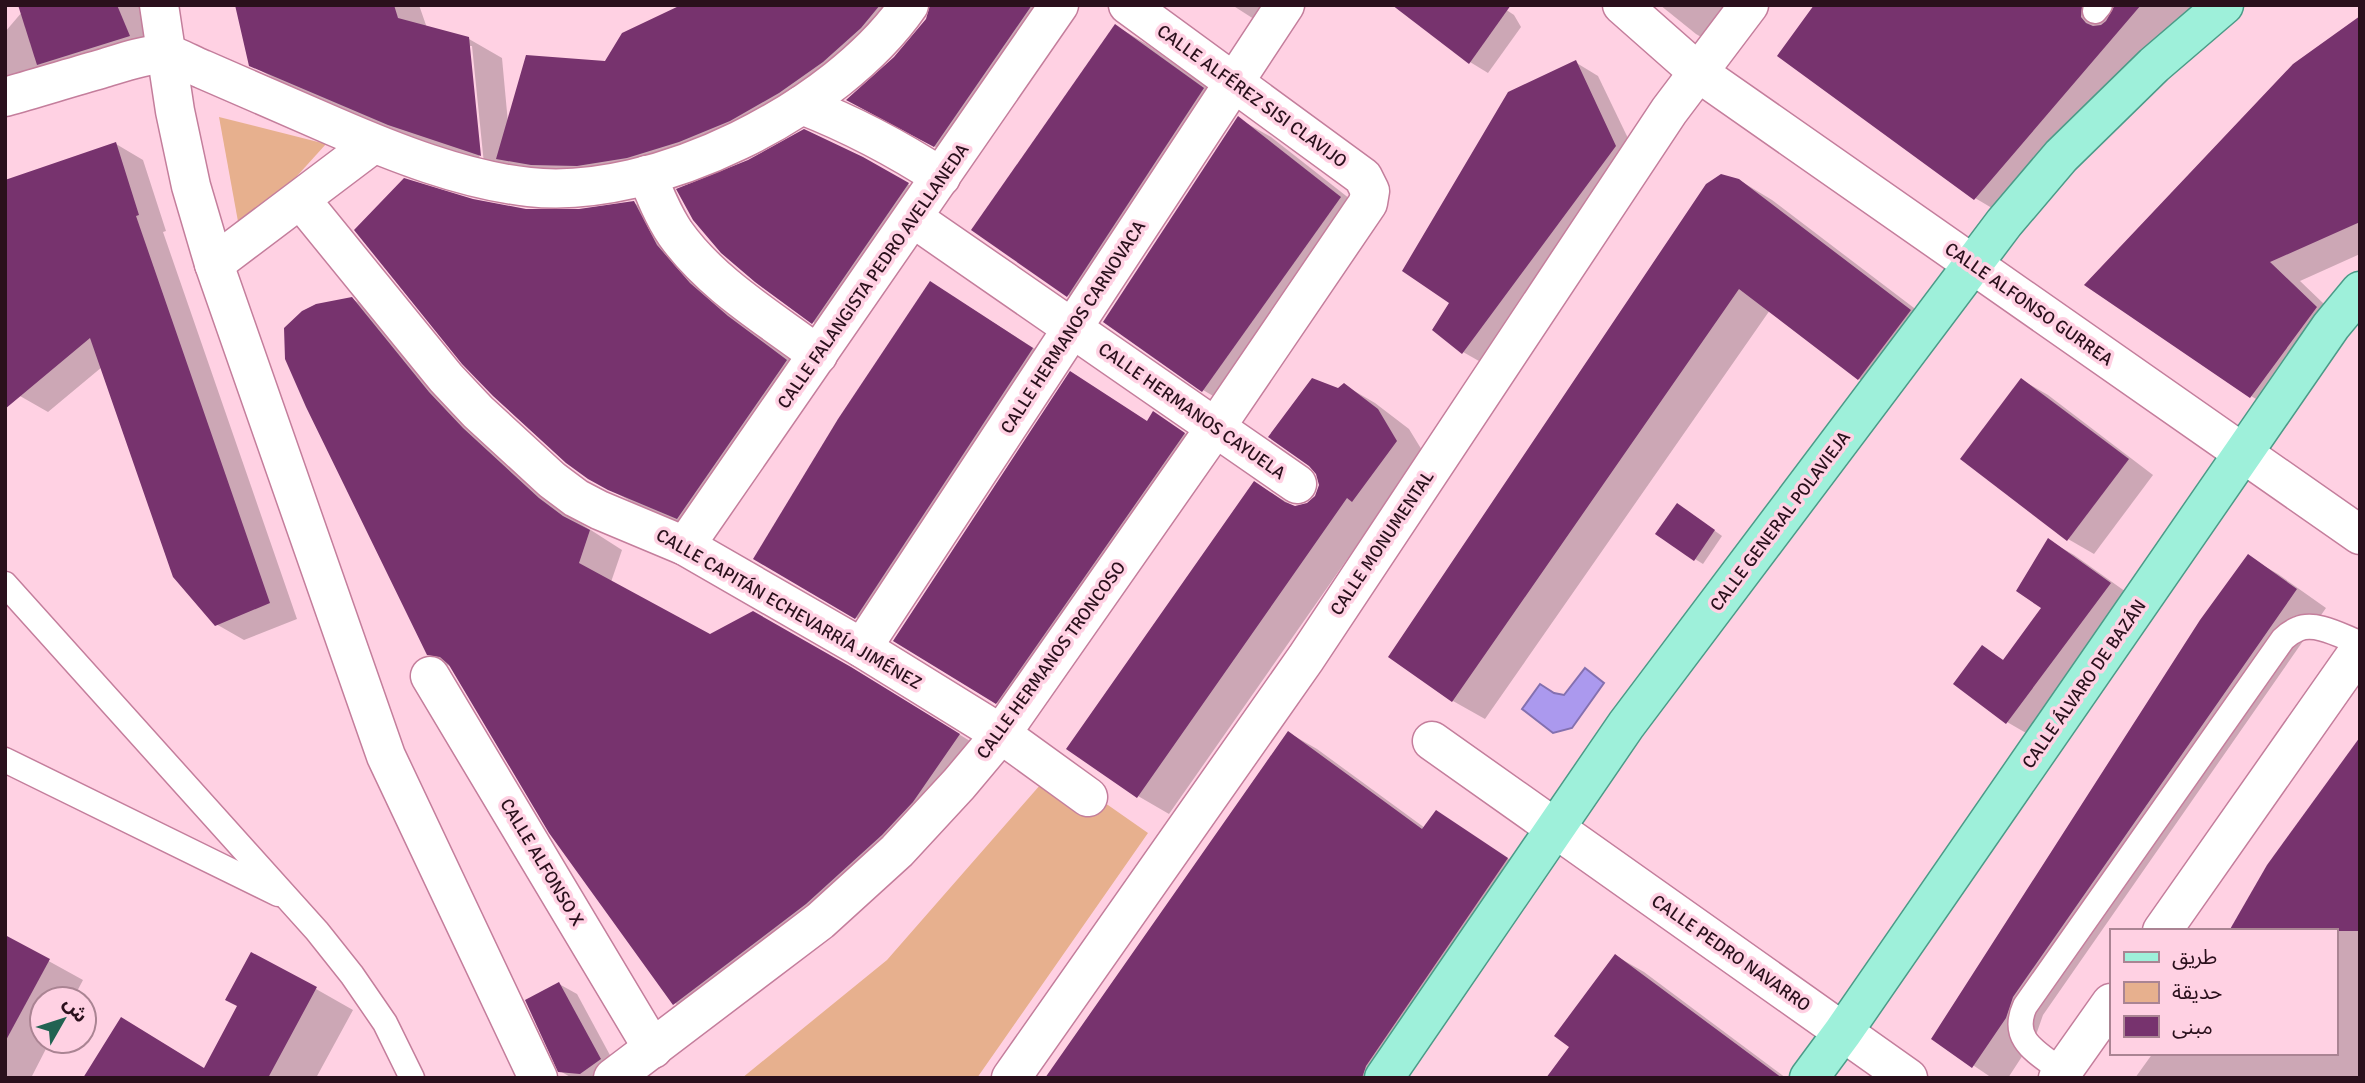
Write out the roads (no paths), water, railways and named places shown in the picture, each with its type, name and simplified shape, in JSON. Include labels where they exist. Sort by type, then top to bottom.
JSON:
[{"type":"main road","name":"CALLE GENERAL POLAVIEJA","points":[[1384,1078],[1626,725],[2004,223],[2061,156],[2154,65],[2224,5]]},
{"type":"main road","name":"CALLE ÁLVARO DE BAZÁN","points":[[1809,1078],[2331,326],[2360,292]]},
{"type":"street","points":[[159,5],[165,54],[191,186],[214,264],[386,756],[538,1078]]},
{"type":"street","points":[[7,91],[165,54],[373,144],[491,181],[530,187],[596,186],[647,175],[701,157],[753,134],[803,105],[838,80],[893,28],[909,5]]},
{"type":"street","name":"CALLE FALANGISTA PEDRO AVELLANEDA","points":[[685,546],[1059,5]]},
{"type":"street","name":"CALLE ALFÉREZ SISI CLAVIJO","points":[[1128,5],[1363,177],[1370,191]]},
{"type":"street","name":"CALLE HERMANOS CARNOVACA","points":[[862,648],[1285,5]]},
{"type":"street","name":"CALLE ALFONSO GURREA","points":[[1622,5],[1699,73],[2360,534]]},
{"type":"street","name":"CALLE MONUMENTAL","points":[[1011,1078],[1306,658],[1669,111],[1749,5]]},
{"type":"street","points":[[803,105],[897,148],[941,177]]},
{"type":"street","points":[[214,264],[373,144]]},
{"type":"street","points":[[647,175],[664,213],[693,256],[715,278],[818,355]]},
{"type":"street","name":"CALLE HERMANOS TRONCOSO","points":[[613,1078],[820,921],[897,851],[1002,734],[1368,203],[1370,191]]},
{"type":"street","name":"CALLE CAPITÁN ECHEVARRÍA JIMÉNEZ","points":[[301,200],[446,378],[478,412],[552,480],[576,498],[599,510],[685,546],[862,648],[1002,734],[1088,797]]},
{"type":"street","name":"CALLE HERMANOS CAYUELA","points":[[913,218],[1297,484]]},
{"type":"street","points":[[2163,929],[2360,649]]},
{"type":"street","name":"CALLE ALFONSO X","points":[[430,676],[653,1049]]},
{"type":"street","name":"CALLE PEDRO NAVARRO","points":[[1432,741],[1908,1078]]},
{"type":"street","points":[[2061,1075],[2110,1004]]},
{"type":"lane","points":[[5,584],[290,900],[352,975],[385,1023],[412,1078]]},
{"type":"lane","points":[[2061,1075],[2027,1043],[2022,1034],[2019,1024],[2025,1006],[2283,639],[2297,629],[2306,627],[2324,630],[2360,643]]},
{"type":"lane","points":[[5,760],[290,900]]}]
